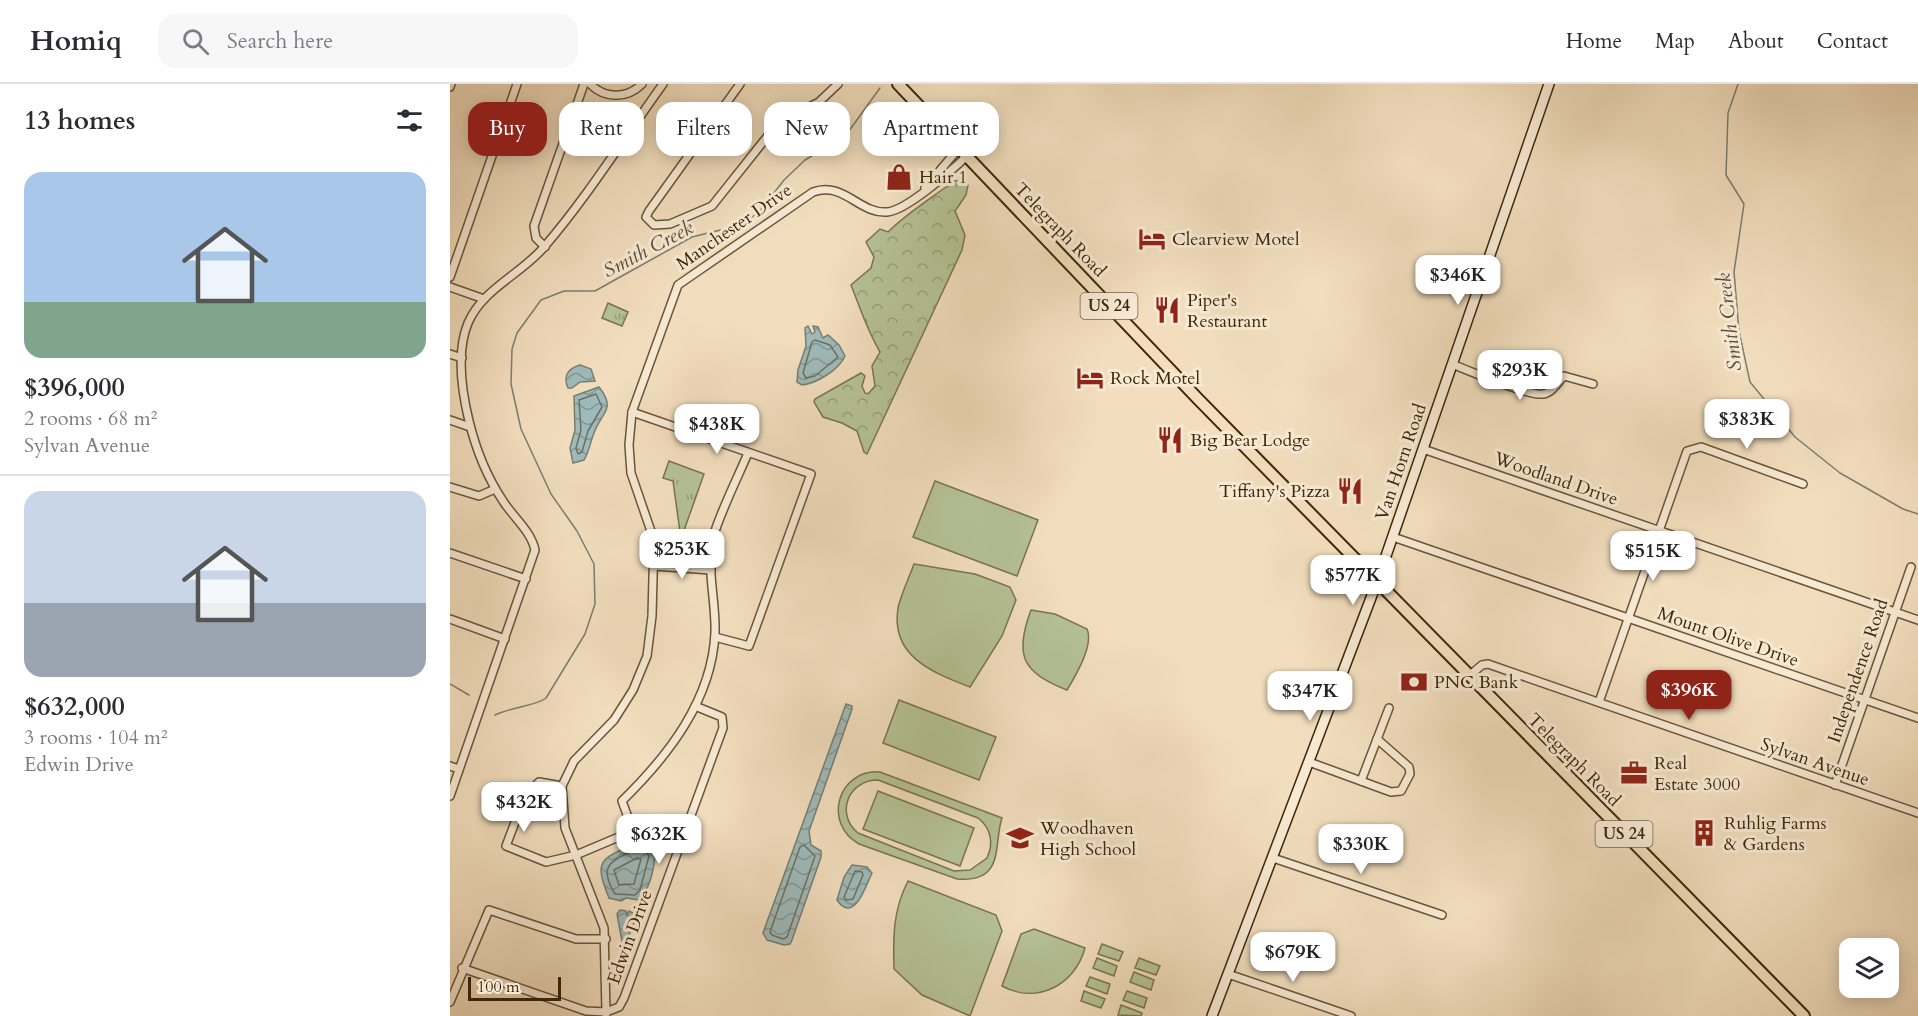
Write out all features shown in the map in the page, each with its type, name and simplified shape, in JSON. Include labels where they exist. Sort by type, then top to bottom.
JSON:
[{"type":"main road","name":"Telegraph Road","points":[[898,84],[915,102]]},
{"type":"main road","name":"Telegraph Road","points":[[967,156],[1377,582],[1804,1016]]},
{"type":"street","points":[[450,277],[517,84]]},
{"type":"street","points":[[545,247],[536,238],[534,226],[584,84]]},
{"type":"street","points":[[590,84],[604,94],[619,96],[633,91],[642,84]]},
{"type":"street","points":[[450,796],[534,555],[534,543],[495,489],[480,458],[470,427],[464,397],[462,358],[467,326],[484,299],[545,247],[663,84]]},
{"type":"street","points":[[740,84],[646,217],[654,225],[664,225],[706,209],[718,201],[778,123],[819,102],[838,84]]},
{"type":"street","name":"Van Horn Road","points":[[1212,1016],[1377,582],[1549,84]]},
{"type":"street","name":"Manchester Drive","points":[[921,192],[952,156]]},
{"type":"street","name":"Manchester Drive","points":[[562,786],[574,762],[614,720],[633,690],[647,656],[654,540],[631,473],[629,445],[632,412],[675,292],[687,276],[813,192],[835,190],[873,209],[888,212],[905,206],[967,156]]},
{"type":"street","points":[[450,287],[484,299]]},
{"type":"street","points":[[450,354],[462,358]]},
{"type":"street","points":[[1452,364],[1491,380],[1538,394],[1551,391],[1564,376],[1593,384]]},
{"type":"street","points":[[632,412],[811,474],[749,646],[715,637]]},
{"type":"street","points":[[450,420],[470,427]]},
{"type":"street","points":[[1599,702],[1684,455],[1690,448],[1701,447],[1803,484]]},
{"type":"street","name":"Woodland Drive","points":[[1423,449],[1918,620]]},
{"type":"street","points":[[633,831],[622,801],[649,775],[679,736],[695,706],[708,670],[715,637],[711,544],[748,453]]},
{"type":"street","points":[[450,487],[479,496],[495,489]]},
{"type":"street","name":"Mount Olive Drive","points":[[1393,537],[1918,718]]},
{"type":"street","points":[[450,553],[525,579]]},
{"type":"street","points":[[654,566],[711,570]]},
{"type":"street","name":"Independence Road","points":[[1835,785],[1911,567]]},
{"type":"street","points":[[450,619],[505,639]]},
{"type":"street","name":"Sylvan Avenue","points":[[1469,676],[1482,665],[1488,664],[1918,813]]},
{"type":"street","name":"Edwin Drive","points":[[606,1014],[621,1005],[723,728],[722,717],[695,706]]},
{"type":"street","points":[[1361,781],[1389,708]]},
{"type":"street","points":[[1309,762],[1397,792],[1403,789],[1410,774],[1408,765],[1377,739]]},
{"type":"street","points":[[450,766],[459,769]]},
{"type":"street","points":[[462,968],[586,1011],[606,1014],[606,939],[601,917],[576,855],[565,828],[562,786],[539,782],[525,796],[506,846],[546,862],[576,855],[633,831],[650,832],[680,842]]},
{"type":"street","points":[[1273,858],[1442,915]]},
{"type":"street","points":[[450,1002],[462,968],[489,910],[576,939],[606,939]]},
{"type":"street","points":[[1228,974],[1350,1016]]},
{"type":"green space","points":[[954,181],[964,181],[968,185],[966,195],[955,211],[965,235],[962,250],[867,454],[864,452],[857,431],[823,417],[814,402],[815,399],[861,373],[865,376],[862,386],[865,393],[868,394],[875,386],[872,366],[880,352],[867,327],[851,285],[871,268],[874,257],[866,242],[880,229],[888,232]]},
{"type":"green space","points":[[608,303],[628,312],[622,326],[602,318]]},
{"type":"green space","points":[[669,461],[704,474],[681,539],[673,481],[663,478]]},
{"type":"green space","points":[[935,481],[1038,520],[1017,576],[913,537]]},
{"type":"green space","points":[[914,564],[975,574],[1010,587],[1016,600],[1002,636],[970,687],[929,669],[908,651],[901,639],[897,625],[898,608]]},
{"type":"green space","points":[[1031,610],[1055,614],[1087,629],[1089,636],[1086,651],[1067,690],[1040,677],[1031,669],[1026,660],[1023,639]]},
{"type":"green space","points":[[899,700],[996,737],[979,780],[883,743]]},
{"type":"green space","points":[[880,772],[1002,818],[997,850],[990,868],[983,875],[973,879],[957,879],[859,844],[848,835],[841,823],[838,811],[845,788],[854,779],[866,773]],"holes":[[[878,780],[978,818],[986,826],[990,836],[987,858],[970,870],[954,871],[858,833],[847,817],[846,808],[852,792],[868,781]]]},
{"type":"green space","points":[[878,791],[974,828],[960,866],[863,829]]},
{"type":"green space","points":[[908,881],[996,915],[1002,931],[970,1016],[922,995],[894,969],[895,924],[899,902]]},
{"type":"green space","points":[[1034,929],[1085,948],[1080,961],[1064,981],[1041,992],[1015,991],[1002,986],[1021,934]]},
{"type":"green space","points":[[1102,944],[1123,952],[1119,961],[1098,954]]},
{"type":"green space","points":[[1097,958],[1117,966],[1114,976],[1093,968]]},
{"type":"green space","points":[[1139,958],[1160,966],[1156,975],[1135,968]]},
{"type":"green space","points":[[1134,972],[1154,980],[1151,990],[1130,982]]},
{"type":"green space","points":[[1090,977],[1110,984],[1107,994],[1086,986]]},
{"type":"green space","points":[[1084,991],[1105,999],[1101,1008],[1081,1001]]},
{"type":"green space","points":[[1127,991],[1147,998],[1144,1008],[1123,1000]]},
{"type":"green space","points":[[1121,1005],[1142,1013],[1141,1016],[1118,1015]]},
{"type":"water","points":[[808,326],[812,334],[815,332],[813,326],[818,327],[823,338],[828,335],[839,345],[845,356],[827,375],[802,385],[797,382],[798,370],[806,346],[805,328]]},
{"type":"water","points":[[580,365],[591,369],[595,381],[580,382],[568,388],[567,373]]},
{"type":"water","points":[[599,387],[607,401],[606,411],[597,426],[584,460],[573,463],[570,448],[575,430],[574,396]]},
{"type":"water","points":[[846,704],[852,706],[852,709],[809,831],[811,845],[821,851],[821,857],[790,944],[784,945],[767,940],[763,933]]},
{"type":"water","points":[[635,844],[649,845],[655,854],[649,884],[639,900],[626,898],[621,901],[609,898],[602,876],[603,863],[607,858]]},
{"type":"water","points":[[852,865],[867,867],[872,873],[859,900],[849,908],[843,907],[837,900],[844,877]]},
{"type":"water","points":[[620,910],[626,911],[627,915],[629,911],[637,915],[627,940],[622,941],[617,914]]},
{"type":"waterway","name":"Smith Creek","points":[[1738,84],[1728,113],[1726,175],[1744,204],[1734,272],[1739,331],[1750,382],[1795,437],[1840,473],[1903,509],[1918,514]]},
{"type":"waterway","name":"Smith Creek","points":[[495,715],[546,698],[585,634],[595,604],[594,564],[577,531],[551,494],[521,429],[511,384],[512,349],[517,333],[541,300],[564,291],[595,291],[692,237],[741,225],[759,212],[784,180],[805,160],[846,135],[880,88]]},
{"type":"waterway","name":"Smith Creek","points":[[450,684],[469,695]]},
{"type":"place","name":"Hair 1","points":[[899,177]]},
{"type":"place","name":"Clearview Motel","points":[[1152,239]]},
{"type":"place","name":"Piper's Restaurant","points":[[1167,310]]},
{"type":"place","name":"Rock Motel","points":[[1090,378]]},
{"type":"place","name":"Big Bear Lodge","points":[[1170,440]]},
{"type":"place","name":"Tiffany's Pizza","points":[[1350,491]]},
{"type":"place","name":"PNC Bank","points":[[1414,682]]},
{"type":"place","name":"Real Estate 3000","points":[[1634,773]]},
{"type":"place","name":"Ruhlig Farms & Gardens","points":[[1704,833]]},
{"type":"place","name":"Woodhaven High School","points":[[1020,838]]}]
